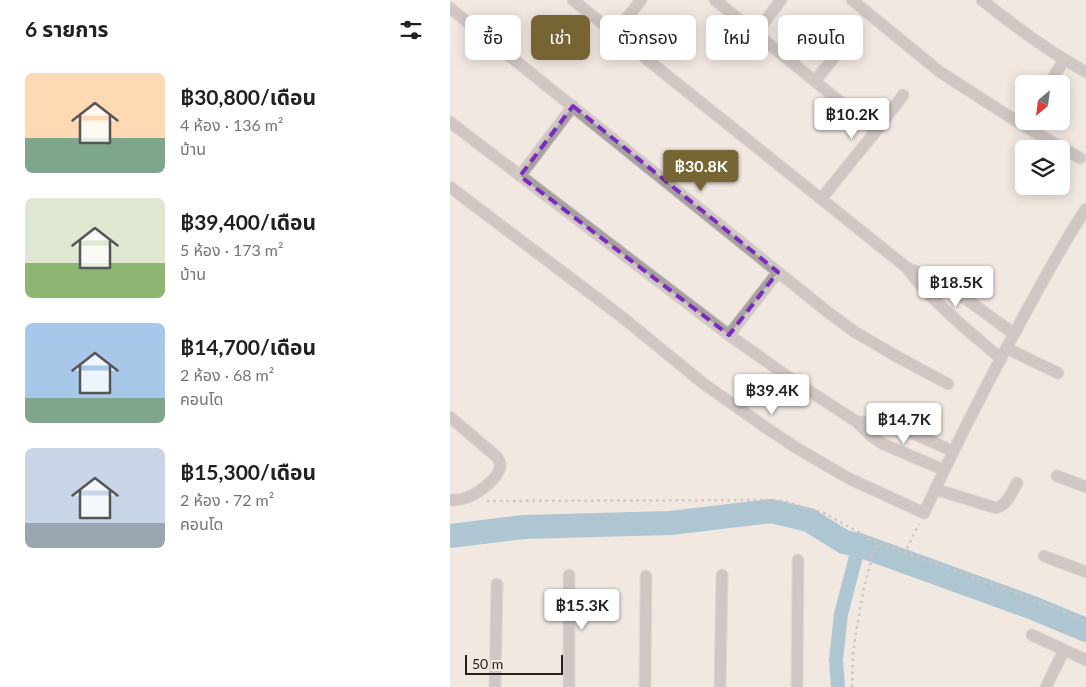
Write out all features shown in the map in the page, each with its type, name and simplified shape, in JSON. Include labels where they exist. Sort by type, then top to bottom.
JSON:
[{"type":"street","points":[[573,0],[600,21]]},
{"type":"street","points":[[629,15],[641,0]]},
{"type":"street","points":[[715,0],[734,15]]},
{"type":"street","points":[[768,17],[781,0]]},
{"type":"street","points":[[852,0],[940,72],[1015,117]]},
{"type":"street","points":[[982,0],[1064,60],[1086,72]]},
{"type":"street","points":[[450,8],[829,313],[855,332],[948,384]]},
{"type":"street","points":[[768,43],[876,131]]},
{"type":"street","points":[[649,60],[906,267],[938,304],[1001,359]]},
{"type":"street","points":[[815,81],[832,60]]},
{"type":"street","points":[[1055,75],[1064,60]]},
{"type":"street","points":[[821,199],[903,95]]},
{"type":"street","points":[[520,176],[573,106]]},
{"type":"street","points":[[450,122],[729,335],[794,381],[857,422],[871,436],[883,444],[944,470]]},
{"type":"street","points":[[1036,130],[1080,158]]},
{"type":"street","points":[[450,187],[622,317],[704,384],[765,427],[848,478],[924,513],[953,451],[1006,348],[1070,233],[1086,209]]},
{"type":"street","points":[[906,267],[940,281],[1014,334]]},
{"type":"street","points":[[729,335],[778,272]]},
{"type":"street","points":[[1006,348],[1058,373]]},
{"type":"street","points":[[450,417],[497,457],[500,464],[494,479],[481,490],[466,498],[450,500]]},
{"type":"street","points":[[857,422],[884,424],[953,451]]},
{"type":"street","points":[[1057,476],[1086,487]]},
{"type":"street","points":[[935,489],[996,508],[1006,502],[1017,483]]},
{"type":"street","points":[[1044,556],[1086,572]]},
{"type":"street","points":[[797,687],[798,560]]},
{"type":"street","points":[[569,575],[569,687]]},
{"type":"street","points":[[720,687],[722,575]]},
{"type":"street","points":[[646,576],[646,687]]},
{"type":"street","points":[[495,687],[497,584]]},
{"type":"street","points":[[1032,635],[1086,660]]},
{"type":"street","points":[[1046,687],[1064,650]]},
{"type":"path","points":[[484,501],[779,500],[824,513],[878,543],[904,554],[1037,601],[1086,622]]},
{"type":"path","points":[[904,554],[924,513]]},
{"type":"path","points":[[852,687],[856,632],[864,588],[878,543]]},
{"type":"highlighted area","points":[[573,106],[778,272],[729,335],[520,176]]},
{"type":"waterway","points":[[450,536],[524,527],[670,523],[771,511],[809,520],[844,542],[859,545],[1033,608],[1086,630]]},
{"type":"waterway","points":[[838,687],[836,660],[841,614],[859,545]]}]
